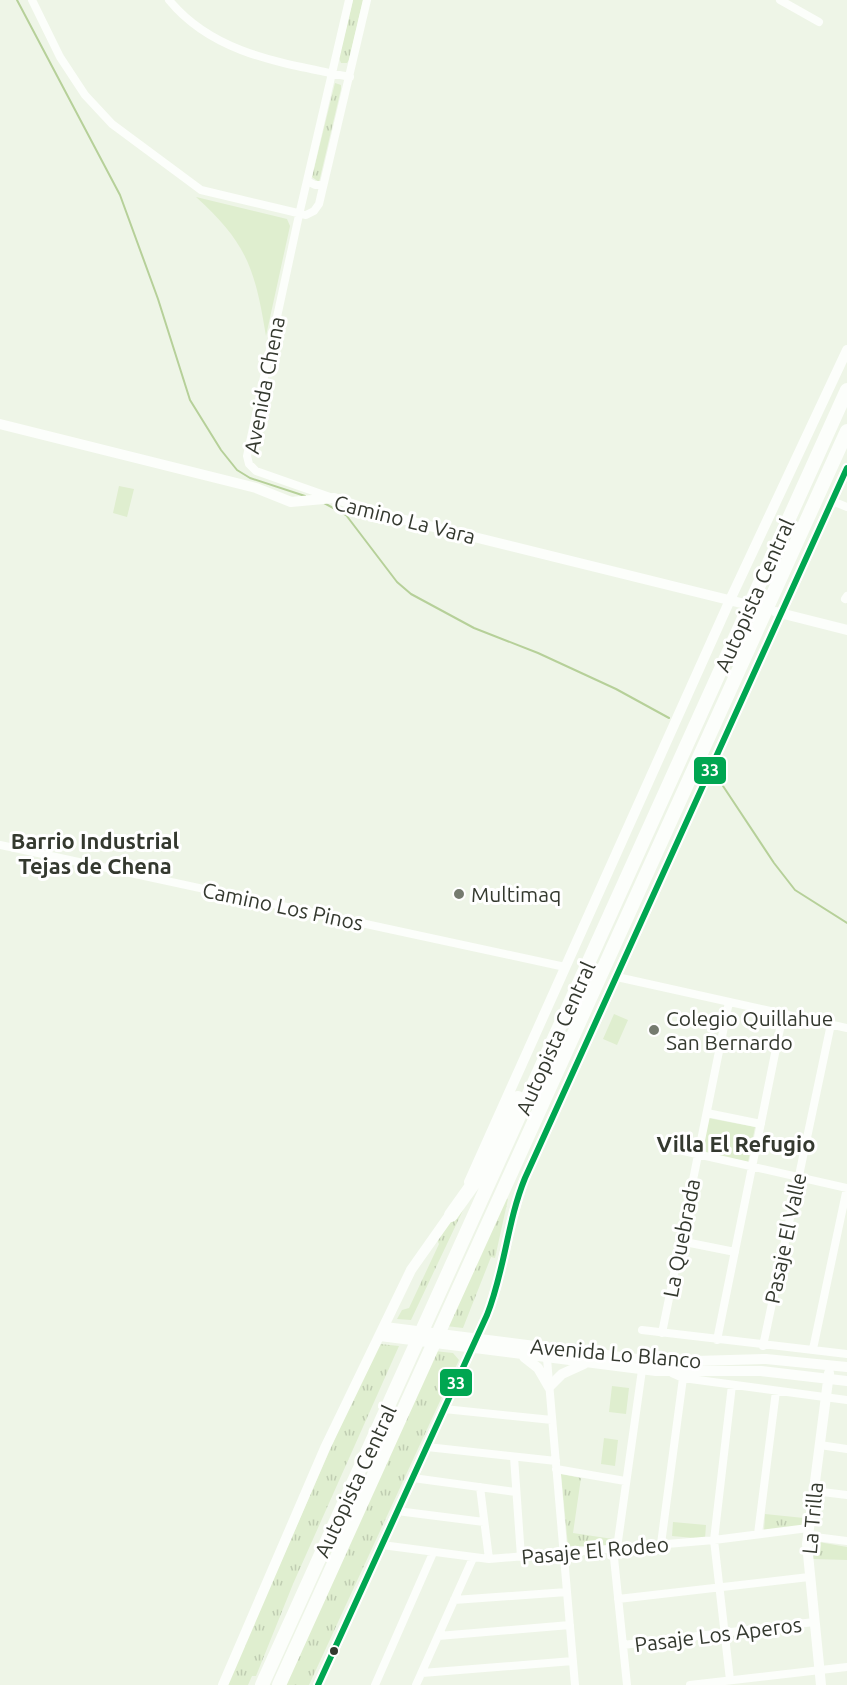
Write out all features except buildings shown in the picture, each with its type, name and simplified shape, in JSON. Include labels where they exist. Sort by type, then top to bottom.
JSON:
[{"type":"highway","name":"Autopista Central","points":[[262,1685],[847,390]]},
{"type":"highway","name":"Autopista Central","points":[[279,1685],[847,431]]},
{"type":"highway","points":[[451,1215],[481,1173],[530,1075],[555,1037]]},
{"type":"street","points":[[32,0],[66,65],[89,100],[112,124],[201,190],[308,215],[316,209],[323,185],[368,0]]},
{"type":"street","points":[[169,0],[196,27],[226,45],[251,54],[350,77]]},
{"type":"street","points":[[299,214],[349,0]]},
{"type":"street","points":[[780,0],[796,4],[819,22]]},
{"type":"street","points":[[306,181],[315,186],[323,185]]},
{"type":"street","name":"Avenida Chena","points":[[299,214],[248,461],[256,471],[330,499]]},
{"type":"street","points":[[223,1685],[326,1448],[386,1332],[411,1270],[451,1215],[496,1125],[729,600],[847,350]]},
{"type":"street","name":"Camino La Vara","points":[[0,424],[256,488],[291,502],[330,499],[385,515],[741,603]]},
{"type":"street","points":[[323,1683],[496,1291],[520,1192],[778,613],[791,590],[847,468]]},
{"type":"street","points":[[832,501],[847,507]]},
{"type":"street","points":[[791,590],[795,609],[804,620]]},
{"type":"street","points":[[778,613],[847,630]]},
{"type":"street","name":"Camino Los Pinos","points":[[0,845],[565,967]]},
{"type":"street","points":[[617,977],[847,1028]]},
{"type":"street","name":"La Quebrada","points":[[662,1333],[729,1002]]},
{"type":"street","points":[[717,1340],[783,1014]]},
{"type":"street","name":"Pasaje El Valle","points":[[763,1346],[831,1024]]},
{"type":"street","points":[[706,1113],[761,1124]]},
{"type":"street","points":[[679,1150],[847,1188],[813,1349]]},
{"type":"street","points":[[680,1241],[735,1252]]},
{"type":"street","name":"Avenida Lo Blanco","points":[[642,1330],[763,1346],[847,1354]]},
{"type":"street","name":"Avenida Lo Blanco","points":[[386,1332],[474,1344],[540,1347],[675,1363],[758,1359],[847,1367]]},
{"type":"street","name":"Avenida Lo Blanco","points":[[474,1344],[521,1356],[672,1373],[761,1371],[847,1381]]},
{"type":"street","points":[[540,1347],[547,1359],[575,1685]]},
{"type":"street","name":"La Trilla","points":[[821,1685],[809,1577],[808,1532],[832,1352]]},
{"type":"street","points":[[521,1356],[538,1368],[549,1387]]},
{"type":"street","points":[[549,1387],[568,1371],[587,1364]]},
{"type":"street","points":[[627,1685],[615,1548],[642,1370]]},
{"type":"street","name":"Avenida Lo Blanco","points":[[672,1373],[682,1378],[847,1400]]},
{"type":"street","points":[[662,1544],[682,1378]]},
{"type":"street","points":[[730,1680],[714,1540],[732,1385]]},
{"type":"street","points":[[758,1534],[776,1391]]},
{"type":"street","points":[[444,1408],[552,1420]]},
{"type":"street","points":[[820,1445],[847,1449]]},
{"type":"street","points":[[427,1447],[514,1457],[626,1480]]},
{"type":"street","points":[[514,1457],[521,1557]]},
{"type":"street","points":[[413,1478],[516,1491]]},
{"type":"street","points":[[480,1487],[489,1559]]},
{"type":"street","points":[[814,1491],[847,1495]]},
{"type":"street","points":[[397,1511],[484,1522]]},
{"type":"street","name":"Pasaje El Rodeo","points":[[382,1545],[489,1559],[714,1540],[758,1534],[808,1532],[847,1541]]},
{"type":"street","points":[[375,1685],[433,1553]]},
{"type":"street","points":[[416,1685],[473,1558]]},
{"type":"street","points":[[618,1599],[809,1577]]},
{"type":"street","points":[[454,1600],[567,1592]]},
{"type":"street","name":"Pasaje Los Aperos","points":[[623,1645],[814,1622]]},
{"type":"street","points":[[438,1636],[570,1625]]},
{"type":"street","points":[[422,1673],[573,1661]]},
{"type":"street","points":[[690,1685],[847,1667]]},
{"type":"green space","points":[[353,0],[363,0],[349,60],[347,63],[341,63],[339,58]]},
{"type":"green space","points":[[335,83],[341,85],[341,89],[319,182],[312,177]]},
{"type":"green space","points":[[196,197],[287,219],[290,226],[266,336],[258,292],[246,259],[227,229]]},
{"type":"green space","points":[[119,486],[134,489],[127,517],[113,513]]},
{"type":"green space","points":[[614,1014],[628,1020],[617,1045],[603,1039]]},
{"type":"green space","points":[[708,1118],[755,1127],[748,1162],[701,1152]]},
{"type":"green space","points":[[504,1197],[508,1199],[495,1258],[491,1257],[463,1328],[446,1326]]},
{"type":"green space","points":[[464,1208],[411,1320],[397,1319],[402,1310],[409,1308],[439,1244],[437,1240],[443,1227]]},
{"type":"green space","points":[[380,1344],[399,1346],[293,1584],[256,1676],[252,1676],[248,1685],[227,1685],[343,1420]]},
{"type":"green space","points":[[434,1351],[453,1353],[459,1360],[309,1685],[286,1685]]},
{"type":"green space","points":[[612,1386],[629,1388],[626,1414],[609,1412]]},
{"type":"green space","points":[[604,1438],[618,1440],[615,1466],[601,1464]]},
{"type":"green space","points":[[561,1474],[581,1478],[573,1533],[613,1539],[612,1546],[568,1546]]},
{"type":"green space","points":[[765,1514],[804,1518],[802,1528],[764,1532]]},
{"type":"green space","points":[[673,1522],[706,1525],[705,1539],[672,1536]]},
{"type":"green space","points":[[813,1541],[847,1547],[847,1560],[813,1559]]},
{"type":"waterway","points":[[17,0],[120,195],[158,299],[190,400],[221,450],[237,470],[250,478],[305,496]]},
{"type":"waterway","points":[[324,503],[346,515],[397,582],[411,594],[474,628],[538,653],[616,689],[669,718]]},
{"type":"waterway","points":[[723,786],[774,863],[795,890],[847,923]]},
{"type":"transit line","name":"33","points":[[318,1685],[487,1315],[525,1178],[847,468]]},
{"type":"place","name":"Multimaq","points":[[459,894]]},
{"type":"place","name":"Colegio Quillahue San Bernardo","points":[[654,1030]]},
{"type":"district","name":"Barrio Industrial Tejas de Chena","points":[[95,852]]},
{"type":"district","name":"Villa El Refugio","points":[[736,1143]]}]
